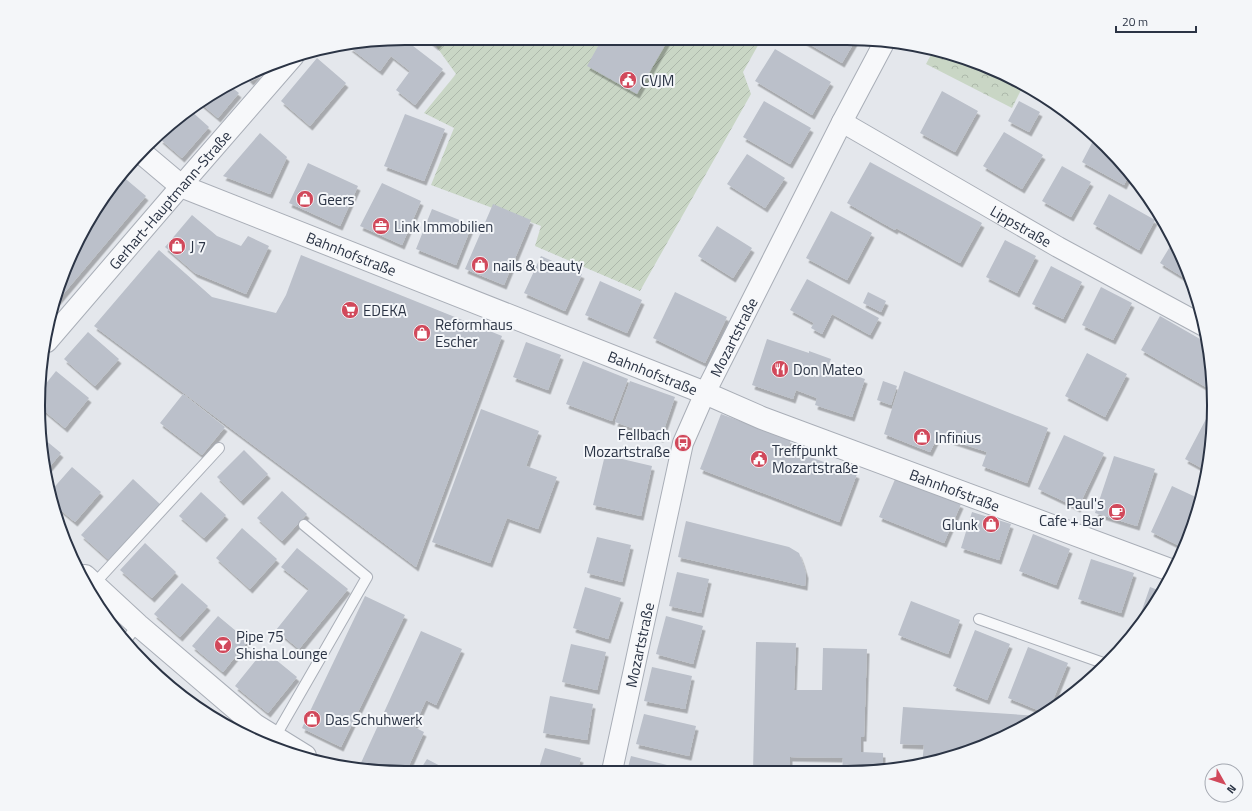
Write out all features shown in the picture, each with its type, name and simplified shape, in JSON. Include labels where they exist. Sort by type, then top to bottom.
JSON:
[{"type":"street","name":"Mozartstraße","points":[[613,766],[683,443],[705,393],[842,122],[882,47]]},
{"type":"street","name":"Gerhart-Hauptmann-Straße","points":[[52,336],[180,186],[286,66]]},
{"type":"street","name":"Lippstraße","points":[[842,122],[1058,247],[1197,322]]},
{"type":"street","name":"Bahnhofstraße","points":[[146,156],[180,186],[705,393],[762,418],[1168,569]]},
{"type":"street","points":[[91,583],[132,632],[263,734],[283,744]]},
{"type":"lane","points":[[90,579],[219,448]]},
{"type":"lane","points":[[263,734],[367,577],[304,525]]},
{"type":"lane","points":[[979,619],[1099,662]]},
{"type":"green space","points":[[758,45],[743,72],[751,94],[640,291],[535,246],[541,226],[431,185],[454,128],[424,113],[456,74],[436,46]]},
{"type":"green space","points":[[931,55],[940,57],[984,72],[1021,90],[1012,108],[926,64]]},
{"type":"building","points":[[412,45],[443,69],[415,105],[396,90],[410,71],[391,56],[380,71],[352,49]]},
{"type":"building","name":"CVJM","points":[[599,45],[665,45],[637,94],[587,66]]},
{"type":"building","points":[[811,45],[852,45],[842,63]]},
{"type":"building","points":[[775,49],[831,82],[812,115],[755,81]]},
{"type":"building","points":[[317,58],[346,83],[310,126],[281,101]]},
{"type":"building","points":[[233,89],[239,93],[218,118],[204,106]]},
{"type":"building","points":[[942,91],[978,111],[955,152],[920,133]]},
{"type":"building","points":[[764,101],[811,128],[790,164],[743,137]]},
{"type":"building","points":[[1019,101],[1040,112],[1029,132],[1008,121]]},
{"type":"building","points":[[194,114],[209,127],[182,158],[162,140]]},
{"type":"building","points":[[405,114],[445,129],[424,181],[384,166]]},
{"type":"building","points":[[1004,132],[1043,155],[1022,189],[983,166]]},
{"type":"building","points":[[260,133],[287,157],[270,194],[223,176]]},
{"type":"building","points":[[1092,142],[1127,179],[1124,185],[1082,162]]},
{"type":"building","points":[[747,154],[785,178],[765,208],[727,184]]},
{"type":"building","points":[[870,162],[982,223],[960,263],[896,228],[895,230],[847,203]]},
{"type":"building","points":[[308,163],[358,186],[340,226],[289,203]]},
{"type":"building","points":[[1062,166],[1091,182],[1071,217],[1042,201]]},
{"type":"building","points":[[125,179],[146,196],[62,295],[72,268],[93,225]]},
{"type":"building","points":[[382,183],[421,201],[402,245],[360,226]]},
{"type":"building","points":[[1109,194],[1155,220],[1139,250],[1093,224]]},
{"type":"building","points":[[493,204],[531,220],[504,285],[465,269]]},
{"type":"building","points":[[432,209],[472,225],[456,265],[416,249]]},
{"type":"building","points":[[831,211],[872,233],[847,280],[806,258]]},
{"type":"building","points":[[192,215],[217,236],[241,246],[248,236],[269,246],[246,294],[195,273],[165,247]]},
{"type":"building","points":[[717,226],[752,248],[733,278],[698,256]]},
{"type":"building","points":[[1005,240],[1036,256],[1017,293],[986,277]]},
{"type":"building","points":[[1170,246],[1183,277],[1160,263]]},
{"type":"building","points":[[159,250],[212,297],[276,313],[286,295],[301,255],[502,336],[416,567],[94,326]]},
{"type":"building","points":[[541,256],[582,274],[565,311],[524,293]]},
{"type":"building","points":[[1051,266],[1082,282],[1063,319],[1032,304]]},
{"type":"building","points":[[807,279],[879,318],[870,335],[832,314],[822,334],[811,328],[814,323],[790,310]]},
{"type":"building","points":[[600,281],[642,300],[627,333],[585,315]]},
{"type":"building","points":[[1101,287],[1132,303],[1113,340],[1082,325]]},
{"type":"building","points":[[675,292],[727,317],[705,363],[653,338]]},
{"type":"building","points":[[868,292],[886,301],[881,312],[863,303]]},
{"type":"building","points":[[1160,316],[1201,339],[1206,387],[1141,350]]},
{"type":"building","points":[[88,332],[119,359],[95,386],[64,359]]},
{"type":"building","points":[[767,339],[831,359],[828,366],[865,379],[852,417],[815,405],[817,398],[796,390],[793,399],[752,385]]},
{"type":"building","points":[[526,342],[561,355],[548,390],[513,377]]},
{"type":"building","points":[[1087,353],[1127,374],[1105,417],[1065,396]]},
{"type":"building","points":[[583,361],[628,379],[612,421],[566,404]]},
{"type":"building","points":[[56,371],[89,398],[65,428],[45,412],[46,384]]},
{"type":"building","points":[[904,371],[1048,428],[1027,483],[982,466],[987,452],[938,436],[930,452],[884,434]]},
{"type":"building","points":[[630,381],[675,397],[661,438],[615,422]]},
{"type":"building","points":[[883,381],[897,386],[891,405],[877,400]]},
{"type":"building","points":[[183,394],[225,427],[202,455],[160,423]]},
{"type":"building","points":[[481,409],[539,431],[526,466],[557,477],[538,529],[507,518],[490,563],[432,542]]},
{"type":"building","name":"Treffpunkt Mozartstraße","points":[[721,414],[791,440],[788,449],[857,474],[839,522],[700,469]]},
{"type":"building","points":[[1206,419],[1206,419],[1201,468],[1185,459]]},
{"type":"building","points":[[1064,435],[1104,453],[1078,508],[1038,489]]},
{"type":"building","points":[[47,442],[61,453],[50,466]]},
{"type":"building","points":[[244,450],[268,474],[241,501],[217,477]]},
{"type":"building","points":[[605,455],[652,466],[641,516],[593,505]]},
{"type":"building","points":[[1114,456],[1155,469],[1137,526],[1095,513]]},
{"type":"building","points":[[72,467],[101,492],[75,522],[60,510],[54,487]]},
{"type":"building","points":[[896,477],[961,504],[944,543],[879,517]]},
{"type":"building","points":[[133,479],[161,505],[110,561],[81,535]]},
{"type":"building","points":[[1172,486],[1195,497],[1179,546],[1151,532]]},
{"type":"building","points":[[282,491],[307,514],[282,541],[257,518]]},
{"type":"building","points":[[201,492],[226,515],[204,538],[179,516]]},
{"type":"building","points":[[972,512],[1011,524],[999,560],[961,548]]},
{"type":"building","points":[[686,521],[789,547],[799,553],[806,574],[805,586],[678,557]]},
{"type":"building","points":[[242,528],[277,559],[250,589],[216,558]]},
{"type":"building","points":[[1033,534],[1070,549],[1056,585],[1019,571]]},
{"type":"building","points":[[597,537],[631,545],[622,582],[587,573]]},
{"type":"building","points":[[145,543],[176,572],[152,598],[120,570]]},
{"type":"building","points":[[297,548],[348,589],[299,649],[276,630],[309,589],[281,567]]},
{"type":"building","points":[[1091,559],[1134,573],[1121,613],[1078,599]]},
{"type":"building","points":[[677,572],[709,579],[701,613],[669,606]]},
{"type":"building","points":[[182,583],[208,606],[180,637],[154,614]]},
{"type":"building","points":[[585,587],[621,598],[608,639],[573,628]]},
{"type":"building","points":[[1150,587],[1157,590],[1146,606],[1141,614]]},
{"type":"building","points":[[365,596],[405,615],[341,747],[302,728]]},
{"type":"building","points":[[911,601],[960,620],[948,654],[898,635]]},
{"type":"building","points":[[218,616],[248,641],[223,672],[192,646]]},
{"type":"building","points":[[666,616],[703,626],[693,664],[656,654]]},
{"type":"building","points":[[975,630],[1010,644],[987,700],[953,686]]},
{"type":"building","points":[[421,631],[462,649],[436,705],[426,700],[414,727],[424,732],[409,766],[361,763]]},
{"type":"building","points":[[756,642],[796,643],[794,690],[822,690],[823,648],[867,649],[864,737],[861,737],[861,752],[883,753],[883,764],[842,766],[843,758],[790,757],[790,766],[753,766]]},
{"type":"building","points":[[571,644],[606,652],[597,690],[562,682]]},
{"type":"building","points":[[1028,647],[1068,663],[1053,701],[1039,710],[1008,698]]},
{"type":"building","points":[[264,650],[297,677],[268,713],[235,686]]},
{"type":"building","points":[[652,667],[692,676],[685,709],[644,701]]},
{"type":"building","points":[[550,696],[593,704],[587,740],[543,733]]},
{"type":"building","points":[[903,707],[1031,715],[984,739],[940,754],[923,758],[924,745],[900,744]]},
{"type":"building","points":[[644,714],[696,726],[689,756],[636,744]]},
{"type":"building","points":[[545,748],[581,758],[579,766],[540,766]]},
{"type":"building","points":[[631,756],[671,766],[628,766]]},
{"type":"building","points":[[427,759],[440,766],[423,766]]},
{"type":"place","name":"CVJM","points":[[628,80]]},
{"type":"place","name":"Geers","points":[[305,199]]},
{"type":"place","name":"Link Immobilien","points":[[381,226]]},
{"type":"place","name":"J 7","points":[[177,246]]},
{"type":"place","name":"nails & beauty","points":[[480,265]]},
{"type":"place","name":"EDEKA","points":[[350,310]]},
{"type":"place","name":"Reformhaus Escher","points":[[422,333]]},
{"type":"place","name":"Don Mateo","points":[[780,369]]},
{"type":"place","name":"Infinius","points":[[922,437]]},
{"type":"place","name":"Fellbach Mozartstraße","points":[[683,443]]},
{"type":"place","name":"Treffpunkt Mozartstraße","points":[[759,459]]},
{"type":"place","name":"Paul's Cafe + Bar","points":[[1117,512]]},
{"type":"place","name":"Glunk","points":[[991,524]]},
{"type":"place","name":"Pipe 75 Shisha Lounge","points":[[223,645]]},
{"type":"place","name":"Das Schuhwerk","points":[[312,719]]}]
